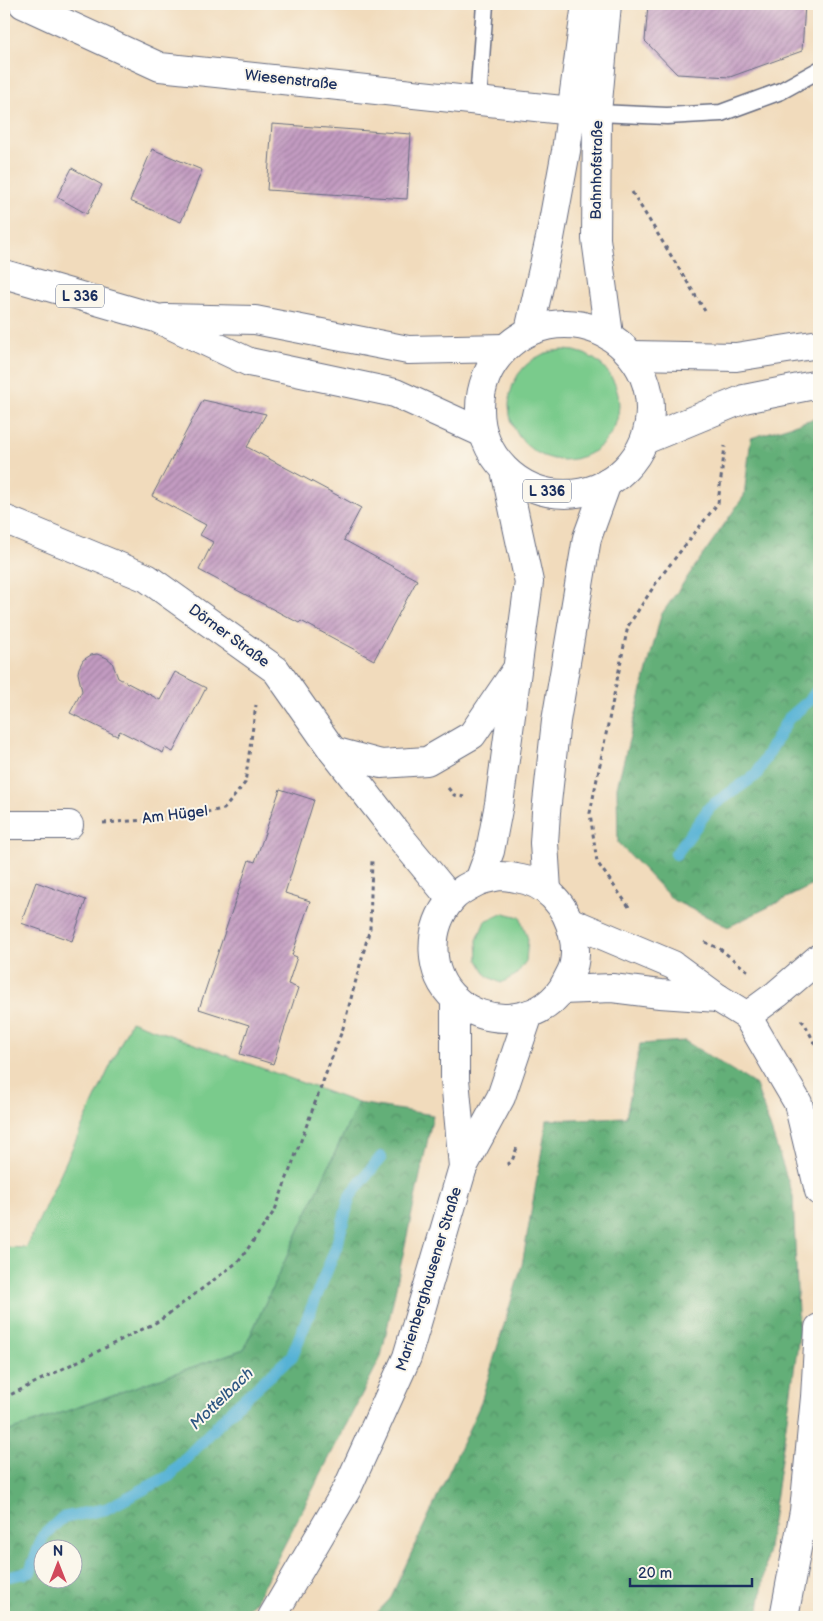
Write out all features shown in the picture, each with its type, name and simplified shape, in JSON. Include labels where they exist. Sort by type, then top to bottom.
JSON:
[{"type":"main road","name":"Wiesenstraße","points":[[23,4],[160,66],[585,112]]},
{"type":"main road","name":"Bahnhofstraße","points":[[586,4],[585,112],[596,239],[609,335]]},
{"type":"main road","name":"Bahnhofstraße","points":[[529,331],[550,238],[585,112],[607,4]]},
{"type":"main road","name":"L 336","points":[[4,274],[156,318],[248,362],[395,393],[483,434]]},
{"type":"main road","name":"L 336","points":[[156,318],[254,320],[408,350],[505,348]]},
{"type":"main road","name":"L 336","points":[[556,324],[584,325],[609,335],[632,355],[643,374],[650,395],[650,418],[645,440],[630,465],[607,483],[581,493],[554,493],[528,486],[505,470],[492,453],[483,434],[480,410],[482,387],[491,366],[505,348],[529,331],[556,324]]},
{"type":"main road","points":[[632,355],[736,357],[819,344]]},
{"type":"main road","points":[[645,440],[744,399],[819,384]]},
{"type":"main road","points":[[479,881],[490,851],[499,804],[529,582],[505,470]]},
{"type":"main road","points":[[547,890],[544,843],[556,721],[587,538],[607,483]]},
{"type":"main road","name":"Dörner Straße","points":[[4,519],[148,578],[276,670],[333,751],[451,899]]},
{"type":"main road","points":[[333,751],[381,764],[427,761],[472,735],[518,666]]},
{"type":"main road","points":[[4,825],[69,825]]},
{"type":"main road","points":[[502,876],[526,879],[547,890],[561,904],[571,922],[575,945],[572,968],[562,990],[547,1004],[529,1014],[510,1018],[490,1018],[471,1011],[454,999],[441,982],[434,961],[433,939],[439,918],[451,899],[464,888],[479,881],[502,876]]},
{"type":"main road","points":[[571,922],[673,965],[718,998],[747,1016],[798,1103],[819,1191]]},
{"type":"main road","points":[[747,1016],[777,994],[819,958]]},
{"type":"main road","points":[[562,990],[612,988],[718,998]]},
{"type":"main road","name":"Marienberghausener Straße","points":[[272,1617],[348,1489],[407,1357],[463,1167],[455,1079],[454,999]]},
{"type":"main road","points":[[463,1167],[500,1097],[529,1014]]},
{"type":"main road","points":[[784,1617],[804,1511],[815,1397],[819,1328]]},
{"type":"lane","points":[[478,100],[485,4]]},
{"type":"lane","name":"Wiesenstraße","points":[[585,112],[667,116],[721,113],[781,91],[819,70]]},
{"type":"path","points":[[628,184],[705,311]]},
{"type":"path","points":[[590,813],[628,626],[658,580],[718,503],[725,446]]},
{"type":"path","name":"Am Hügel","points":[[69,825],[172,818],[224,808],[245,783],[257,700],[276,670]]},
{"type":"path","points":[[4,1398],[160,1321],[239,1261],[275,1210],[343,1028],[370,928],[377,807]]},
{"type":"green space","points":[[564,350],[585,354],[603,366],[615,384],[619,405],[615,426],[603,444],[585,456],[564,460],[543,456],[525,444],[513,426],[509,405],[513,384],[525,366],[543,354]]},
{"type":"green space","points":[[819,417],[819,882],[728,927],[673,900],[618,843],[617,787],[661,615],[744,496],[751,438]]},
{"type":"green space","points":[[504,913],[520,917],[528,939],[526,961],[516,975],[501,983],[487,976],[478,960],[477,940],[485,921]]},
{"type":"green space","points":[[131,1021],[358,1103],[244,1349],[4,1433],[4,1247],[26,1248]]},
{"type":"green space","points":[[685,1041],[756,1085],[793,1196],[799,1336],[758,1617],[373,1617],[390,1599],[480,1405],[522,1265],[547,1120],[626,1117],[640,1044]]},
{"type":"green space","points":[[358,1103],[433,1115],[381,1357],[255,1602],[240,1617],[4,1617],[4,1433],[244,1349]]},
{"type":"building","points":[[648,4],[805,4],[802,51],[730,77],[677,74],[645,41]]},
{"type":"building","points":[[272,124],[411,134],[407,199],[267,190]]},
{"type":"building","points":[[152,149],[202,170],[181,222],[130,201]]},
{"type":"building","points":[[72,168],[102,185],[87,214],[57,197]]},
{"type":"building","points":[[203,400],[266,414],[247,447],[361,508],[344,540],[417,580],[374,660],[199,570],[213,542],[200,535],[206,525],[152,496]]},
{"type":"building","points":[[97,654],[112,662],[118,678],[160,700],[175,672],[206,688],[173,752],[165,748],[163,753],[120,731],[117,736],[70,713],[82,691],[78,673],[79,668],[83,660]]},
{"type":"building","points":[[280,789],[314,800],[285,893],[310,901],[292,955],[297,957],[288,984],[298,988],[273,1064],[240,1054],[249,1025],[199,1009],[249,860],[255,862]]},
{"type":"building","points":[[36,882],[86,900],[72,941],[21,923]]},
{"type":"waterway","name":"Mottelbach","points":[[676,854],[710,807],[756,775],[788,719],[810,700],[819,688]]},
{"type":"waterway","name":"Mottelbach","points":[[4,1577],[30,1572],[43,1536],[62,1518],[106,1509],[169,1476],[236,1406],[292,1356],[336,1248],[350,1196],[381,1157]]}]
